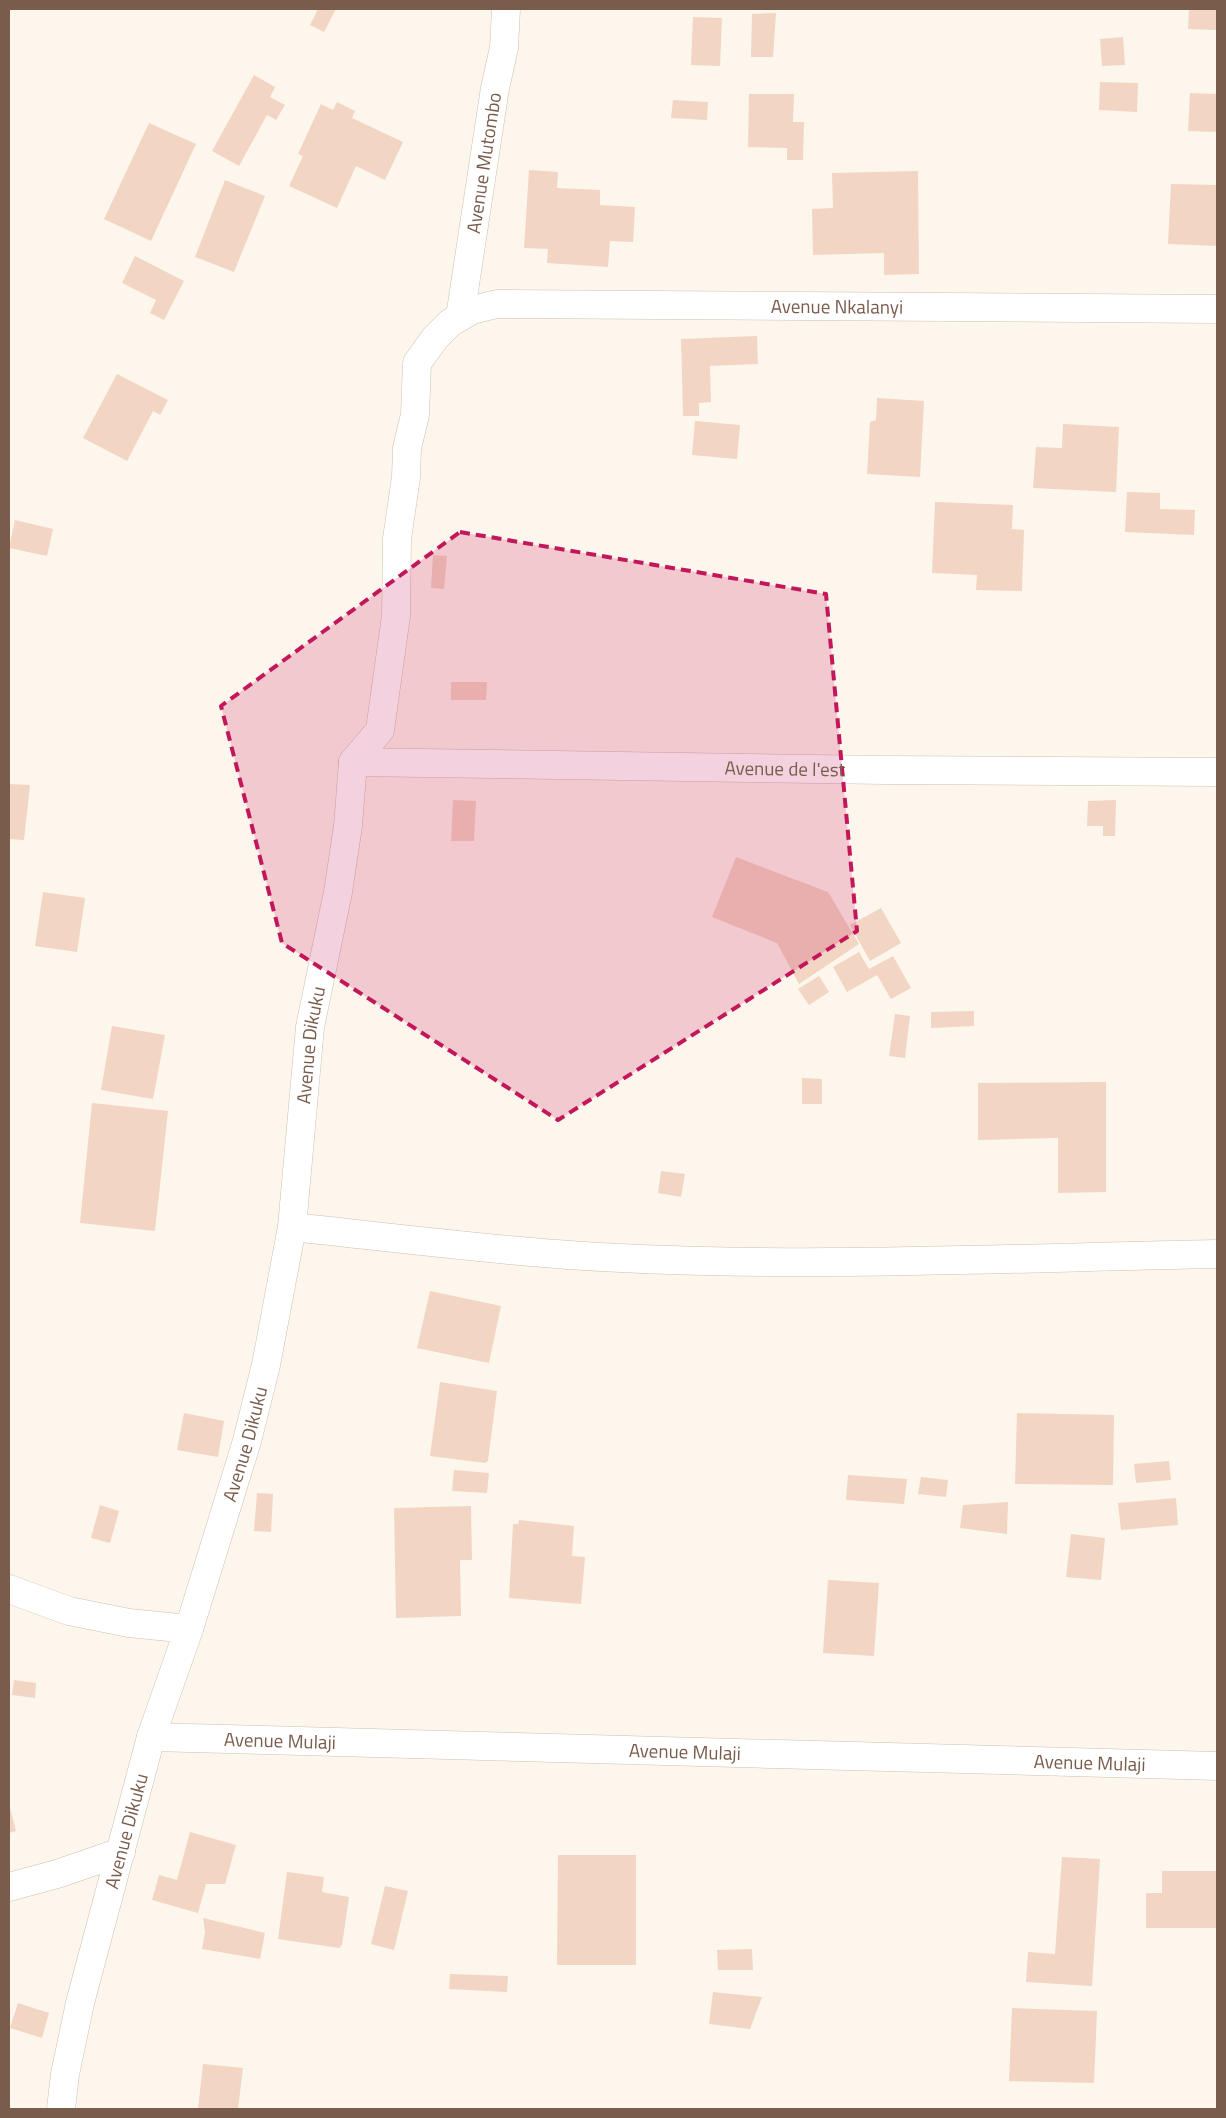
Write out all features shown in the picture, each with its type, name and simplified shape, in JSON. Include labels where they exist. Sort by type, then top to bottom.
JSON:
[{"type":"street","name":"Avenue Mutombo","points":[[460,317],[495,88],[504,48],[506,9]]},
{"type":"street","name":"Avenue Nkalanyi","points":[[353,762],[380,730],[396,616],[397,539],[407,448],[415,415],[418,363],[435,338],[460,317],[486,305],[497,304],[1217,309]]},
{"type":"street","name":"Avenue de l'est","points":[[353,762],[894,770],[1217,772]]},
{"type":"street","name":"Avenue Dikuku","points":[[61,2109],[65,2074],[80,2003],[122,1852],[151,1737],[189,1629],[247,1440],[268,1355],[292,1227],[310,1027],[338,892],[348,826],[353,762]]},
{"type":"street","points":[[292,1227],[583,1256],[686,1260],[846,1262],[1217,1254]]},
{"type":"street","points":[[9,1589],[69,1611],[129,1623],[189,1629]]},
{"type":"street","name":"Avenue Mulaji","points":[[151,1737],[1217,1766]]},
{"type":"street","points":[[9,1887],[57,1874],[122,1852]]},
{"type":"highlighted area","points":[[460,532],[826,594],[857,931],[558,1120],[282,943],[221,706]]},
{"type":"building","points":[[318,9],[336,9],[324,32],[310,25]]},
{"type":"building","points":[[1189,9],[1217,9],[1217,30],[1188,29]]},
{"type":"building","points":[[776,13],[773,57],[751,57],[752,14]]},
{"type":"building","points":[[693,17],[722,18],[720,66],[691,65]]},
{"type":"building","points":[[1123,37],[1125,65],[1102,66],[1100,39]]},
{"type":"building","points":[[254,75],[275,87],[270,97],[285,105],[276,120],[267,115],[239,166],[212,151]]},
{"type":"building","points":[[1100,82],[1138,83],[1137,112],[1099,110]]},
{"type":"building","points":[[1190,93],[1217,94],[1217,132],[1188,131]]},
{"type":"building","points":[[749,94],[794,94],[793,122],[804,122],[803,160],[787,160],[787,148],[748,147]]},
{"type":"building","points":[[673,100],[708,102],[707,120],[671,118]]},
{"type":"building","points":[[337,102],[355,111],[352,118],[403,142],[385,180],[356,166],[337,208],[289,186],[303,156],[298,154],[321,104],[333,110]]},
{"type":"building","points":[[149,123],[196,144],[151,241],[104,219]]},
{"type":"building","points":[[529,170],[558,172],[557,188],[600,190],[600,205],[635,207],[633,242],[610,241],[608,267],[547,263],[548,249],[524,248]]},
{"type":"building","points":[[918,171],[919,274],[884,275],[884,253],[813,255],[812,209],[833,208],[832,173]]},
{"type":"building","points":[[225,180],[265,196],[234,272],[195,257]]},
{"type":"building","points":[[1171,184],[1217,185],[1217,246],[1168,244]]},
{"type":"building","points":[[135,256],[184,281],[164,320],[150,313],[156,300],[122,283]]},
{"type":"building","points":[[757,336],[758,364],[710,366],[711,402],[699,403],[699,416],[683,416],[681,339]]},
{"type":"building","points":[[117,374],[168,400],[160,415],[153,411],[127,461],[83,438]]},
{"type":"building","points":[[877,398],[924,401],[920,477],[867,474],[870,422],[876,420]]},
{"type":"building","points":[[695,421],[740,425],[737,459],[692,455]]},
{"type":"building","points":[[1063,424],[1119,427],[1116,492],[1033,488],[1036,447],[1062,448]]},
{"type":"building","points":[[1127,492],[1160,493],[1160,509],[1195,510],[1194,535],[1125,532]]},
{"type":"building","points":[[935,502],[1013,505],[1012,529],[1024,530],[1022,591],[976,590],[977,575],[932,573]]},
{"type":"building","points":[[15,520],[53,529],[47,556],[9,548]]},
{"type":"building","points":[[433,555],[447,556],[444,589],[431,588]]},
{"type":"building","points":[[451,682],[487,682],[486,700],[451,700]]},
{"type":"building","points":[[9,784],[30,785],[24,840],[9,839]]},
{"type":"building","points":[[453,800],[476,801],[474,841],[451,841]]},
{"type":"building","points":[[1116,800],[1115,836],[1103,836],[1103,826],[1087,826],[1088,801]]},
{"type":"building","points":[[736,857],[828,892],[859,944],[799,984],[777,943],[712,917]]},
{"type":"building","points":[[43,892],[85,898],[77,952],[35,946]]},
{"type":"building","points":[[881,908],[901,943],[870,961],[850,925]]},
{"type":"building","points":[[859,952],[869,969],[893,956],[911,988],[891,999],[877,975],[847,992],[833,967]]},
{"type":"building","points":[[819,976],[829,992],[809,1005],[798,989]]},
{"type":"building","points":[[974,1011],[974,1026],[931,1028],[931,1012]]},
{"type":"building","points":[[895,1014],[910,1016],[905,1058],[889,1056]]},
{"type":"building","points":[[112,1026],[165,1035],[153,1099],[101,1090]]},
{"type":"building","points":[[802,1078],[822,1079],[822,1104],[802,1104]]},
{"type":"building","points":[[1106,1082],[1106,1192],[1058,1193],[1058,1138],[978,1140],[978,1083]]},
{"type":"building","points":[[92,1103],[168,1111],[155,1231],[80,1223]]},
{"type":"building","points":[[661,1171],[685,1174],[681,1197],[658,1193]]},
{"type":"building","points":[[430,1291],[501,1306],[489,1363],[417,1348]]},
{"type":"building","points":[[440,1382],[497,1391],[488,1461],[485,1463],[430,1456]]},
{"type":"building","points":[[184,1413],[224,1421],[218,1457],[177,1450]]},
{"type":"building","points":[[1017,1413],[1114,1415],[1113,1485],[1015,1484]]},
{"type":"building","points":[[1169,1461],[1171,1480],[1136,1483],[1134,1464]]},
{"type":"building","points":[[454,1470],[489,1473],[487,1493],[452,1491]]},
{"type":"building","points":[[848,1475],[907,1479],[904,1504],[846,1500]]},
{"type":"building","points":[[921,1477],[948,1480],[946,1497],[918,1494]]},
{"type":"building","points":[[257,1493],[273,1494],[271,1532],[254,1531]]},
{"type":"building","points":[[1176,1498],[1178,1525],[1121,1530],[1118,1503]]},
{"type":"building","points":[[1008,1502],[1007,1534],[960,1528],[963,1505]]},
{"type":"building","points":[[100,1505],[119,1511],[110,1543],[91,1538]]},
{"type":"building","points":[[471,1506],[472,1560],[460,1560],[461,1616],[396,1618],[394,1508]]},
{"type":"building","points":[[519,1520],[574,1526],[572,1556],[585,1557],[581,1604],[509,1598],[513,1524],[518,1524]]},
{"type":"building","points":[[1071,1534],[1105,1538],[1101,1580],[1066,1577]]},
{"type":"building","points":[[828,1580],[879,1583],[874,1656],[823,1653]]},
{"type":"building","points":[[14,1680],[36,1683],[35,1698],[12,1695]]},
{"type":"building","points":[[9,1804],[16,1831],[9,1833]]},
{"type":"building","points":[[190,1832],[236,1845],[225,1884],[206,1884],[198,1913],[152,1900],[159,1875],[177,1880]]},
{"type":"building","points":[[558,1855],[636,1855],[636,1965],[557,1965]]},
{"type":"building","points":[[1062,1857],[1100,1859],[1092,1986],[1026,1982],[1028,1952],[1055,1954]]},
{"type":"building","points":[[1162,1871],[1217,1871],[1217,1928],[1146,1928],[1146,1893],[1162,1893]]},
{"type":"building","points":[[287,1872],[324,1877],[322,1892],[349,1897],[342,1945],[339,1948],[278,1939]]},
{"type":"building","points":[[385,1886],[408,1891],[394,1950],[371,1944]]},
{"type":"building","points":[[203,1918],[265,1933],[260,1959],[202,1949],[205,1933]]},
{"type":"building","points":[[752,1949],[753,1970],[718,1970],[717,1950]]},
{"type":"building","points":[[450,1974],[508,1976],[507,1992],[449,1989]]},
{"type":"building","points":[[713,1992],[762,1997],[750,2029],[709,2024]]},
{"type":"building","points":[[18,2003],[49,2013],[42,2038],[10,2028]]},
{"type":"building","points":[[1012,2008],[1097,2011],[1094,2083],[1009,2081]]},
{"type":"building","points":[[203,2064],[243,2068],[238,2109],[198,2109]]}]
